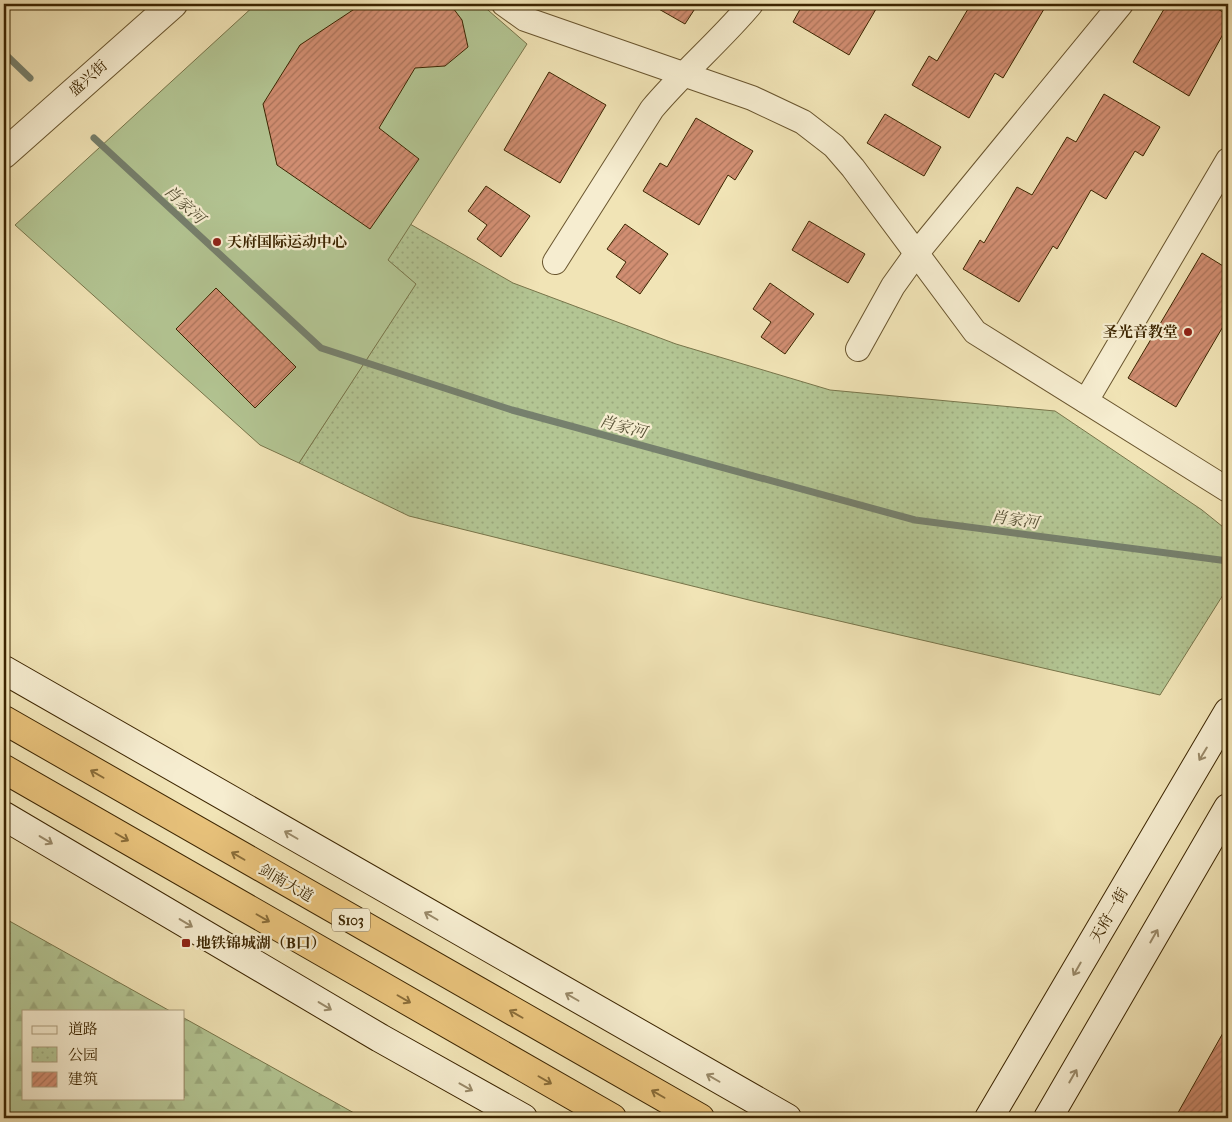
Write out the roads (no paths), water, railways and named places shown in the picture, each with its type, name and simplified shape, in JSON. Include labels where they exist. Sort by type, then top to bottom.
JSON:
[{"type":"highway","name":"剑南大道","points":[[4,720],[700,1118]]},
{"type":"highway","points":[[4,770],[612,1118]]},
{"type":"main road","name":"盛兴街","points":[[4,154],[173,4]]},
{"type":"main road","points":[[4,670],[738,1092],[787,1118]]},
{"type":"main road","name":"天府一街","points":[[989,1118],[1228,712]]},
{"type":"main road","points":[[1048,1118],[1228,808]]},
{"type":"main road","points":[[4,816],[380,1038],[523,1118]]},
{"type":"main road","points":[[738,1092],[751,1118]]},
{"type":"street","points":[[504,4],[525,19],[548,28],[752,98],[810,128],[834,146],[853,168],[975,332],[1228,490]]},
{"type":"street","points":[[555,262],[652,109],[727,33],[751,4]]},
{"type":"street","points":[[858,348],[892,286],[916,254],[1121,4]]},
{"type":"street","points":[[1086,401],[1228,160]]},
{"type":"waterway","name":"肖家河","points":[[4,53],[30,78]]},
{"type":"waterway","name":"肖家河","points":[[94,138],[321,348],[512,410],[915,520],[1228,561]]},
{"type":"place","name":"天府国际运动中心","points":[[217,242]]},
{"type":"place","name":"圣光音教堂","points":[[1188,332]]},
{"type":"place","name":"地铁锦城湖（B口）","points":[[186,943]]}]
